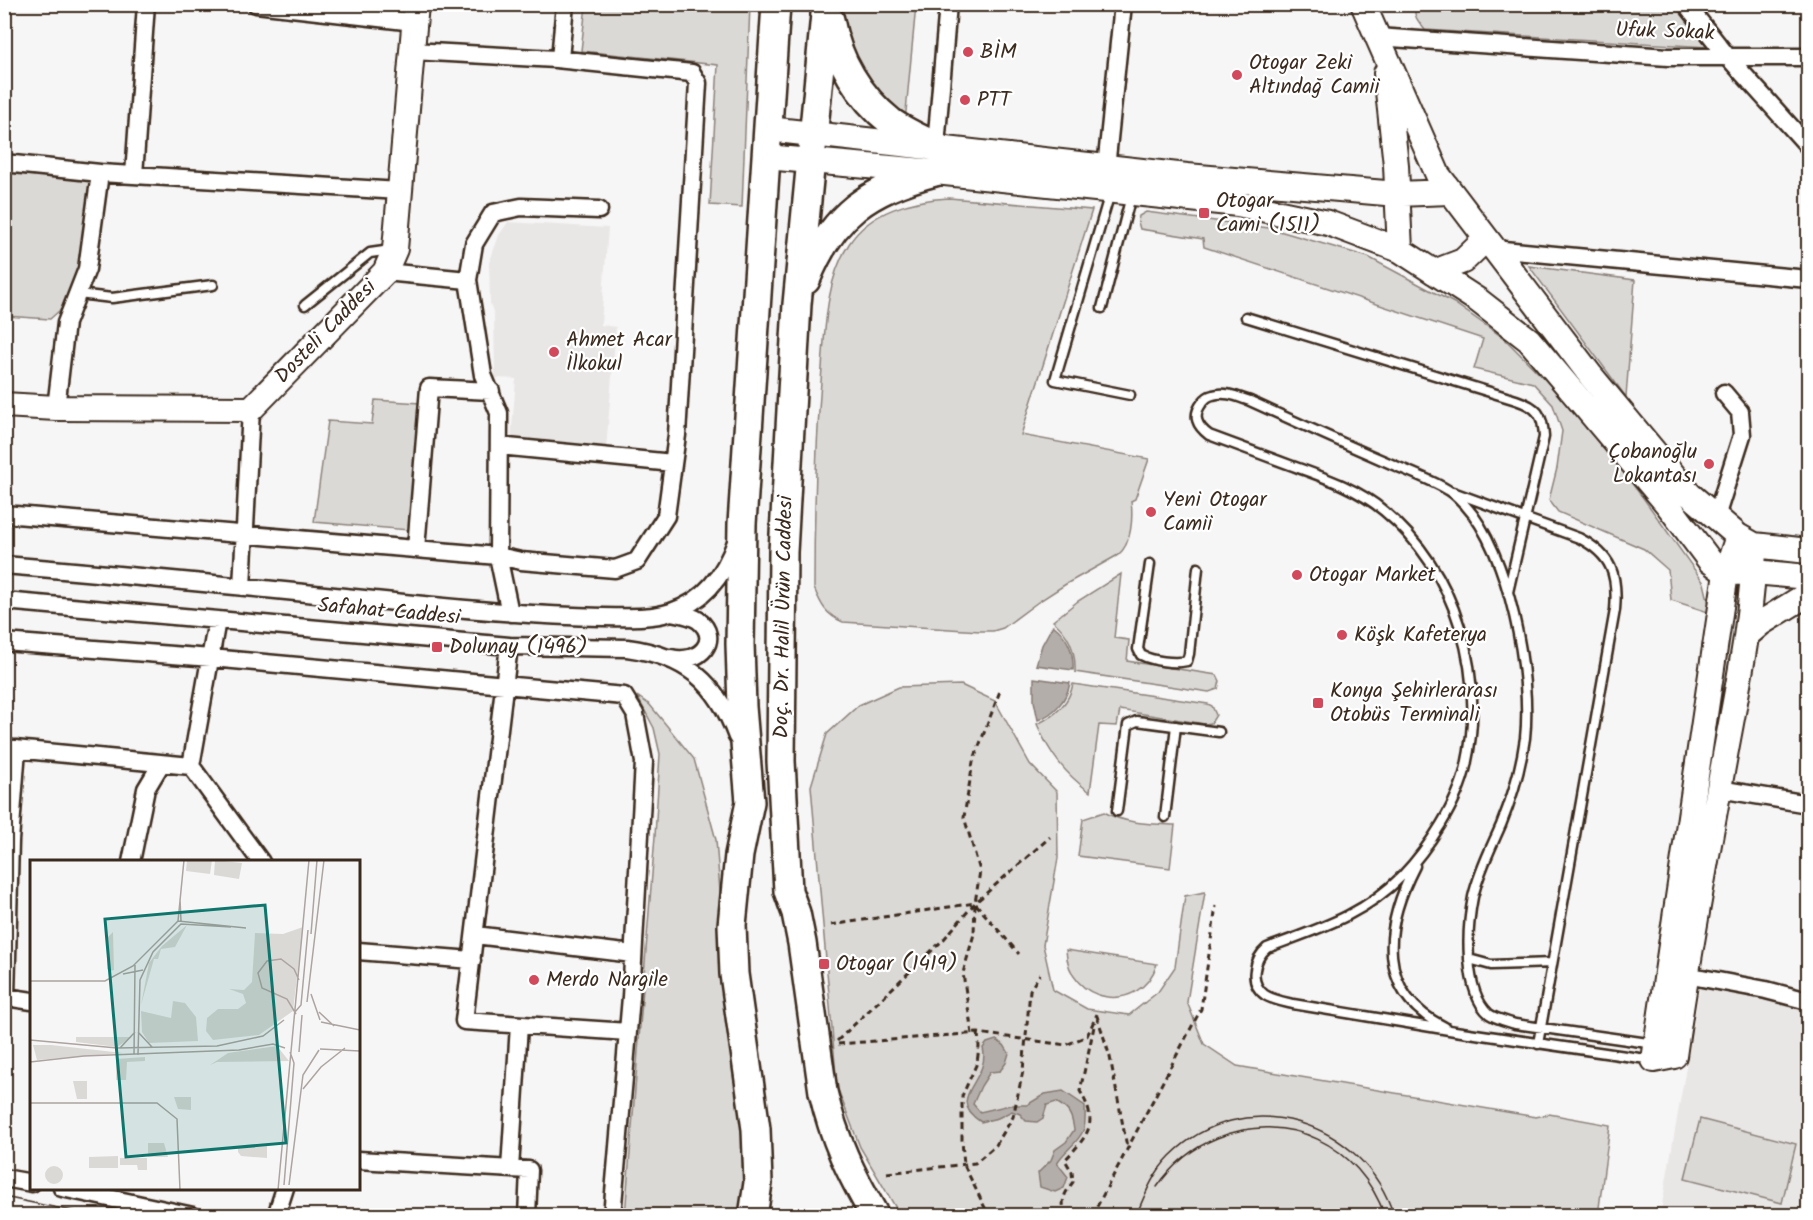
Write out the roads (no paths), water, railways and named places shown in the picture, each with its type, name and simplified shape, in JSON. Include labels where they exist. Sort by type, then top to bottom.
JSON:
[{"type":"main road","name":"Doç. Dr. Halil Ürün Caddesi","points":[[753,1215],[758,1183],[756,1129],[735,984],[732,926],[739,855],[750,802],[742,707],[740,644],[742,524],[776,4]]},
{"type":"main road","name":"Doç. Dr. Halil Ürün Caddesi","points":[[827,4],[797,304],[783,552],[781,761],[788,891],[796,913],[802,943],[827,1112],[848,1168],[875,1215]]},
{"type":"main road","points":[[797,304],[818,254],[831,233],[847,215],[866,198],[936,159],[909,133],[891,122],[875,107],[856,84],[833,38],[827,4]]},
{"type":"main road","points":[[762,215],[776,209],[787,216],[789,225],[787,280],[797,304]]},
{"type":"street","points":[[134,176],[146,4]]},
{"type":"street","points":[[256,4],[415,13]]},
{"type":"street","points":[[560,60],[565,4]]},
{"type":"street","points":[[936,159],[948,4]]},
{"type":"street","points":[[1116,183],[1123,4]]},
{"type":"street","points":[[1363,4],[1438,175],[1591,376],[1689,495],[1716,517],[1746,541],[1809,551]]},
{"type":"street","points":[[1686,4],[1727,56],[1809,146]]},
{"type":"street","name":"Dosteli Caddesi","points":[[251,409],[385,272],[395,249],[415,13]]},
{"type":"street","points":[[1381,46],[1396,165],[1400,250]]},
{"type":"street","name":"Ufuk Sokak","points":[[1381,46],[1668,57],[1809,57]]},
{"type":"street","points":[[4,514],[498,556],[521,561],[615,569],[637,561],[666,516],[677,435],[698,83],[692,73],[560,60],[412,51]]},
{"type":"street","points":[[768,129],[813,134],[936,159],[1116,183],[1238,204],[1328,223],[1400,250],[1479,301],[1528,340],[1668,505],[1710,561],[1726,573],[1754,572],[1809,577]]},
{"type":"street","points":[[766,157],[810,160],[936,159]]},
{"type":"street","points":[[4,163],[134,176],[400,191]]},
{"type":"street","points":[[56,408],[66,323],[87,269],[100,173]]},
{"type":"street","points":[[1116,183],[1397,194],[1450,192]]},
{"type":"street","points":[[510,613],[498,556],[500,413],[483,375],[468,280],[474,244],[493,213],[521,207],[599,210]]},
{"type":"street","points":[[1434,272],[1463,261],[1490,244],[1809,279]]},
{"type":"street","points":[[385,272],[468,280]]},
{"type":"street","points":[[416,549],[429,388],[491,391]]},
{"type":"street","points":[[1716,517],[1742,435],[1740,412],[1725,393]]},
{"type":"street","points":[[4,405],[56,408],[251,409],[242,587]]},
{"type":"street","points":[[499,446],[673,463]]},
{"type":"street","name":"Safahat Caddesi","points":[[4,565],[510,613],[655,616],[671,612],[704,595],[718,579],[730,558],[742,524]]},
{"type":"street","points":[[1746,541],[1754,572],[1747,635],[1686,975],[1674,1056],[1655,1052],[1726,573],[1746,541]]},
{"type":"street","points":[[1747,635],[1761,623],[1809,594]]},
{"type":"street","name":"Safahat Caddesi","points":[[4,601],[509,646],[627,648],[661,655],[687,668],[702,679],[717,695],[727,712],[747,763]]},
{"type":"street","points":[[661,655],[687,660],[697,657],[705,649],[708,638],[705,627],[696,619],[671,612]]},
{"type":"street","points":[[218,620],[192,766],[260,860]]},
{"type":"street","points":[[4,642],[211,658],[624,696],[635,714],[644,762],[628,1032],[612,1215]]},
{"type":"street","points":[[509,646],[464,1021],[628,1032]]},
{"type":"street","points":[[30,1001],[6,997],[11,749],[192,766]]},
{"type":"street","points":[[130,860],[146,789],[161,764]]},
{"type":"street","points":[[1719,789],[1809,804]]},
{"type":"street","points":[[475,935],[633,954]]},
{"type":"street","points":[[360,951],[472,960]]},
{"type":"street","points":[[1686,975],[1766,990],[1809,1001]]},
{"type":"street","points":[[510,1169],[519,1025]]},
{"type":"street","points":[[360,1160],[529,1170],[527,1215]]},
{"type":"street","points":[[4,1178],[30,1178]]},
{"type":"street","points":[[72,1190],[193,1215]]},
{"type":"street","points":[[276,1215],[284,1190]]},
{"type":"lane","points":[[1102,308],[1116,183]]},
{"type":"lane","points":[[1116,183],[1055,380],[1130,395]]},
{"type":"lane","points":[[305,305],[370,253],[395,249]]},
{"type":"lane","points":[[78,294],[112,298],[213,285]]},
{"type":"lane","points":[[1246,318],[1530,404],[1539,413],[1544,426],[1544,437],[1508,592]]},
{"type":"lane","points":[[1455,1031],[1434,1021],[1402,993],[1396,977],[1392,937],[1395,916],[1402,894],[1458,789],[1466,768],[1472,727],[1472,686],[1460,626],[1442,583],[1430,562],[1401,526],[1365,497],[1326,478],[1209,435],[1201,429],[1196,419],[1197,410],[1211,395],[1234,395],[1450,491],[1579,538],[1596,547],[1607,560],[1614,576],[1617,592],[1538,1044]]},
{"type":"lane","points":[[1450,491],[1481,526],[1492,548],[1508,592],[1524,682],[1526,714],[1520,766],[1502,822],[1481,870],[1473,897],[1468,944],[1475,988],[1482,1005],[1500,1020],[1655,1052]]},
{"type":"lane","points":[[1150,564],[1138,649],[1141,655],[1147,658],[1180,662],[1186,661],[1189,654],[1198,568]]},
{"type":"lane","points":[[1117,811],[1128,725],[1137,721],[1219,732]]},
{"type":"lane","points":[[1165,817],[1176,726]]},
{"type":"lane","points":[[1426,847],[1402,876],[1369,903],[1327,926],[1267,948],[1260,954],[1256,963],[1256,982],[1266,995],[1282,1001],[1538,1044],[1655,1052]]},
{"type":"lane","points":[[1469,958],[1491,965],[1552,963]]},
{"type":"tram line","points":[[1136,1216],[1159,1169],[1170,1156],[1199,1133],[1232,1121],[1265,1117],[1298,1122],[1329,1135],[1357,1156],[1379,1183],[1394,1216]]},
{"type":"tram line","points":[[1157,1187],[1183,1158],[1217,1138],[1243,1130],[1269,1128],[1294,1131],[1318,1139],[1339,1152],[1358,1169],[1373,1191],[1385,1216]]},
{"type":"tram line","points":[[4,1197],[97,1216]]},
{"type":"place","name":"BİM","points":[[968,52]]},
{"type":"place","name":"Otogar Zeki Altındağ Camii","points":[[1237,75]]},
{"type":"place","name":"PTT","points":[[965,100]]},
{"type":"place","name":"Otogar Cami (1511)","points":[[1204,213]]},
{"type":"place","name":"Ahmet Acar İlkokul","points":[[554,352]]},
{"type":"place","name":"Çobanoğlu Lokantası","points":[[1709,464]]},
{"type":"place","name":"Yeni Otogar Camii","points":[[1151,512]]},
{"type":"place","name":"Otogar Market","points":[[1297,575]]},
{"type":"place","name":"Köşk Kafeterya","points":[[1342,635]]},
{"type":"place","name":"Dolunay (1496)","points":[[437,647]]},
{"type":"place","name":"Konya Şehirlerarası Otobüs Terminali","points":[[1318,703]]},
{"type":"place","name":"Otogar (1419)","points":[[824,964]]},
{"type":"place","name":"Merdo Nargile","points":[[534,980]]}]
